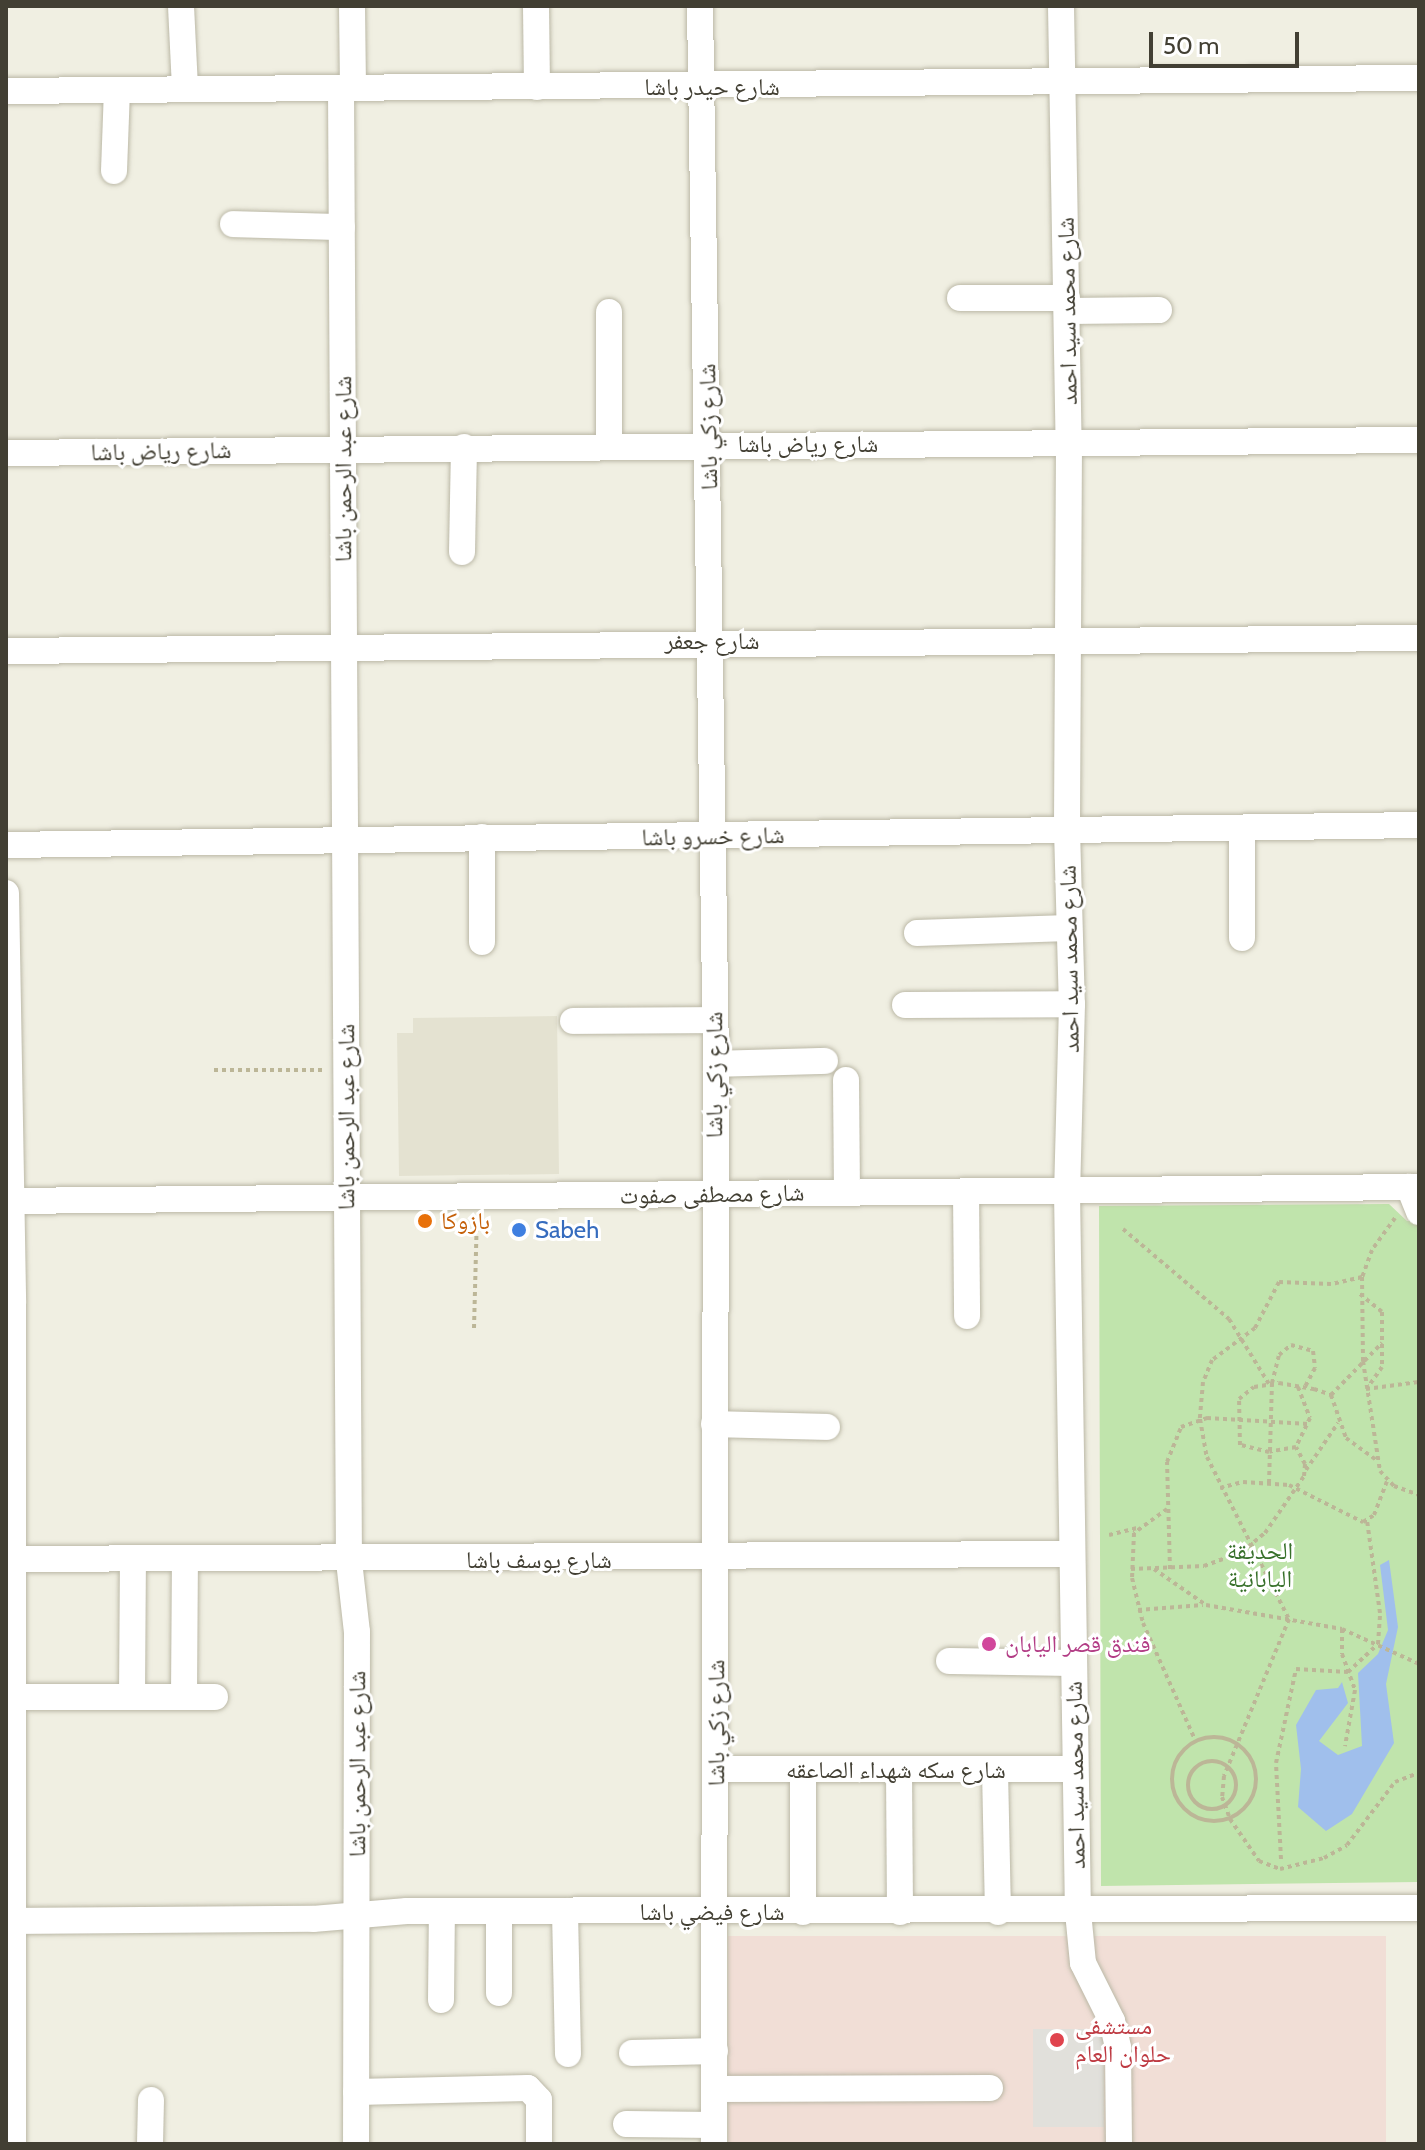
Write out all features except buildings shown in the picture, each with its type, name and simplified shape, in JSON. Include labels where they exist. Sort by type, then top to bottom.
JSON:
[{"type":"street","points":[[181,6],[185,87]]},
{"type":"street","name":"شارع عبد الرحمن باشا","points":[[352,6],[342,227],[349,1561],[357,1617],[356,2144]]},
{"type":"street","points":[[536,6],[537,87]]},
{"type":"street","name":"شارع زكي باشا","points":[[700,6],[709,445],[709,837],[716,1064],[713,1195],[714,2134]]},
{"type":"street","name":"شارع محمد سيد احمد","points":[[1061,6],[1068,304],[1067,830],[1072,1004],[1067,1191],[1078,1912],[1083,1963],[1112,2021],[1118,2048],[1119,2144]]},
{"type":"street","name":"شارع حيدر باشا","points":[[6,91],[117,91],[185,87],[701,88],[1419,78]]},
{"type":"street","points":[[114,171],[117,91]]},
{"type":"street","points":[[233,224],[342,227]]},
{"type":"street","points":[[960,298],[1159,310]]},
{"type":"street","points":[[609,312],[609,445]]},
{"type":"street","name":"شارع رياض باشا","points":[[6,453],[609,445],[1419,440]]},
{"type":"street","points":[[462,552],[464,447]]},
{"type":"street","name":"شارع جعفر","points":[[6,651],[708,641],[1419,638]]},
{"type":"street","name":"شارع خسرو باشا","points":[[6,845],[1419,825]]},
{"type":"street","points":[[1242,828],[1242,938]]},
{"type":"street","points":[[482,837],[482,942]]},
{"type":"street","points":[[6,893],[13,1697],[9,2105],[13,2144]]},
{"type":"street","points":[[917,933],[1069,928]]},
{"type":"street","points":[[905,1005],[1072,1004]]},
{"type":"street","points":[[573,1021],[715,1020]]},
{"type":"street","points":[[716,1064],[825,1061]]},
{"type":"street","points":[[846,1080],[847,1192]]},
{"type":"street","points":[[1407,1215],[1414,1187]]},
{"type":"street","name":"شارع مصطفى صفوت","points":[[8,1201],[1414,1187]]},
{"type":"street","points":[[966,1191],[967,1316]]},
{"type":"street","points":[[714,1424],[827,1427]]},
{"type":"street","name":"شارع يوسف باشا","points":[[10,1559],[349,1561],[1071,1554]]},
{"type":"street","points":[[132,1696],[133,1560]]},
{"type":"street","points":[[184,1696],[185,1560]]},
{"type":"street","points":[[949,1661],[1073,1663]]},
{"type":"street","points":[[13,1697],[215,1697]]},
{"type":"street","name":"شارع سكه شهداء الصاعقه","points":[[716,1769],[1075,1769]]},
{"type":"street","points":[[803,1770],[803,1912]]},
{"type":"street","points":[[899,1770],[900,1912]]},
{"type":"street","points":[[995,1770],[998,1912]]},
{"type":"street","name":"شارع فيضي باشا","points":[[9,1921],[442,1911],[1078,1912],[1419,1908]]},
{"type":"street","points":[[441,2000],[442,1911]]},
{"type":"street","points":[[499,1911],[499,1993]]},
{"type":"street","points":[[565,1911],[568,2054]]},
{"type":"street","points":[[632,2053],[715,2051]]},
{"type":"street","points":[[356,2092],[528,2088],[539,2100],[539,2144]]},
{"type":"street","points":[[715,2089],[990,2088]]},
{"type":"street","points":[[150,2144],[151,2100]]},
{"type":"street","points":[[626,2124],[714,2134]]},
{"type":"path","points":[[214,1070],[346,1070]]},
{"type":"path","points":[[474,1328],[478,1195]]},
{"type":"path","points":[[1407,1215],[1372,1250],[1362,1277],[1360,1294],[1363,1361],[1376,1460],[1387,1481],[1419,1495]]},
{"type":"path","points":[[1123,1229],[1208,1299],[1245,1339],[1270,1384]]},
{"type":"path","points":[[1289,1619],[1220,1488],[1200,1419],[1203,1382],[1212,1360],[1245,1339],[1279,1282],[1331,1284],[1362,1277]]},
{"type":"path","points":[[1360,1294],[1382,1312],[1382,1367],[1366,1389]]},
{"type":"path","points":[[1331,1395],[1382,1343]]},
{"type":"path","points":[[1269,1483],[1270,1384],[1282,1350],[1301,1345],[1315,1357],[1305,1387]]},
{"type":"path","points":[[1366,1389],[1419,1382]]},
{"type":"path","points":[[1296,1447],[1269,1452],[1240,1445],[1236,1419],[1243,1394],[1270,1384],[1305,1387],[1331,1395]]},
{"type":"path","points":[[1296,1447],[1309,1424],[1298,1387]]},
{"type":"path","points":[[1331,1395],[1338,1423],[1350,1442],[1376,1460]]},
{"type":"path","points":[[1170,1569],[1168,1452],[1181,1427],[1200,1419],[1309,1424]]},
{"type":"path","points":[[1131,1569],[1170,1569],[1218,1563],[1250,1546],[1296,1488],[1338,1423]]},
{"type":"path","points":[[1296,1447],[1306,1470]]},
{"type":"path","points":[[1281,1859],[1276,1763],[1296,1669],[1348,1672],[1379,1645],[1380,1613],[1367,1521],[1387,1481]]},
{"type":"path","points":[[1220,1488],[1269,1483],[1296,1488],[1328,1509],[1367,1521]]},
{"type":"path","points":[[1109,1535],[1137,1528],[1167,1509]]},
{"type":"path","points":[[1137,1528],[1131,1569],[1138,1610],[1196,1740]]},
{"type":"path","points":[[1154,1569],[1206,1605]]},
{"type":"path","points":[[1138,1610],[1206,1605],[1342,1629],[1419,1664]]},
{"type":"path","points":[[1289,1619],[1227,1767],[1222,1786],[1224,1806],[1230,1819],[1264,1866],[1280,1869],[1314,1861],[1347,1845],[1395,1782],[1419,1773]]},
{"type":"path","points":[[1342,1629],[1355,1696],[1345,1746]]},
{"type":"path","points":[[1219,1737],[1238,1745],[1248,1755],[1256,1779],[1249,1803],[1230,1819],[1217,1822],[1192,1816],[1174,1797],[1176,1758],[1196,1740],[1219,1737]]},
{"type":"path","points":[[1224,1806],[1199,1806],[1188,1783],[1203,1763],[1227,1767]]},
{"type":"path","points":[[1224,1806],[1236,1787],[1227,1767]]},
{"type":"shaded area","points":[[557,1016],[559,1174],[399,1176],[397,1033],[413,1033],[413,1018]]},
{"type":"shaded area","name":"مستشفى حلوان العام","points":[[728,1936],[1386,1936],[1386,2144],[728,2144]]},
{"type":"shaded area","points":[[1033,2029],[1104,2029],[1104,2127],[1033,2127]]},
{"type":"green space","name":"الحديقة اليابانية","points":[[1389,1204],[1407,1221],[1419,1221],[1419,1882],[1101,1886],[1099,1206]]},
{"type":"water","points":[[1389,1560],[1398,1627],[1386,1684],[1394,1743],[1352,1814],[1326,1831],[1298,1807],[1301,1769],[1296,1725],[1316,1690],[1338,1688],[1342,1682],[1348,1703],[1319,1741],[1338,1755],[1362,1746],[1358,1673],[1378,1654],[1388,1630],[1380,1565]]},
{"type":"place","name":"بازوكا","points":[[425,1221]]},
{"type":"place","name":"Sabeh","points":[[519,1230]]},
{"type":"place","name":"فندق قصر اليابان","points":[[989,1644]]},
{"type":"place","name":"مستشفى حلوان العام","points":[[1057,2040]]}]
